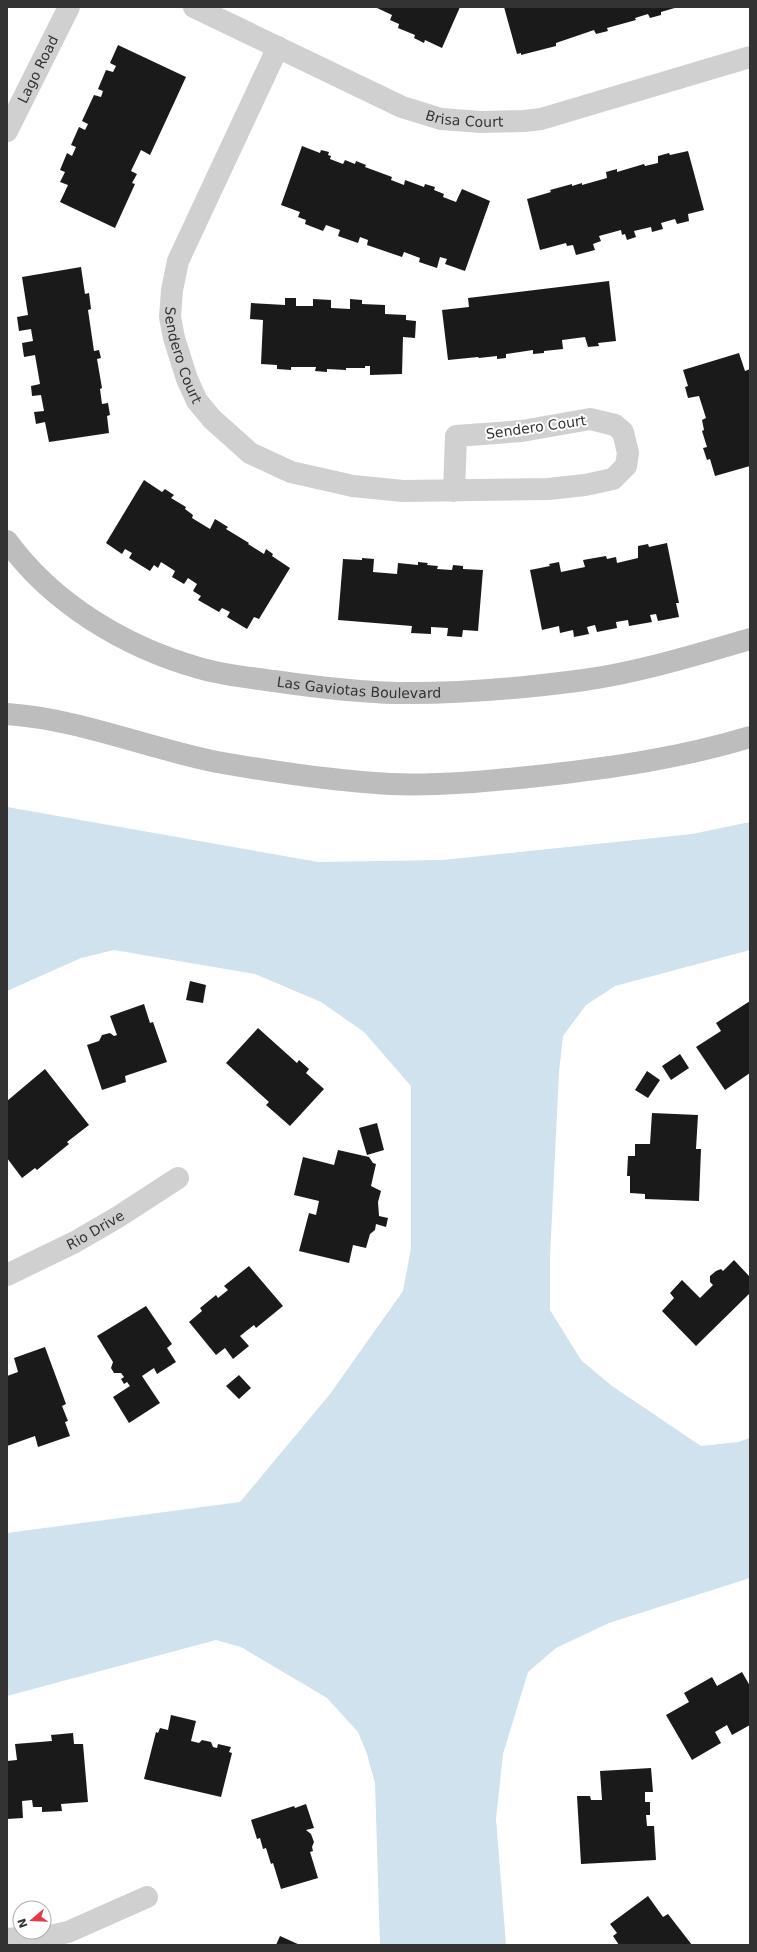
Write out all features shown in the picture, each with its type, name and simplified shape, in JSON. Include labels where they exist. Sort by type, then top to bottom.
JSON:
[{"type":"street","name":"Lago Road","points":[[7,131],[69,7]]},
{"type":"street","name":"Brisa Court","points":[[194,7],[402,107],[441,119],[481,122],[540,119],[750,57]]},
{"type":"street","name":"Sendero Court","points":[[278,47],[178,261],[172,290],[170,317],[174,338],[187,379],[197,401],[212,419],[250,453],[291,472],[353,486],[403,491],[454,491],[548,489],[585,485],[613,479],[626,466],[628,453],[623,432],[615,425],[590,419],[522,432],[456,436],[454,491]]},
{"type":"street","name":"Las Gaviotas Boulevard","points":[[7,541],[23,563],[58,594],[95,623],[136,645],[200,669],[330,689],[398,693],[476,690],[584,680],[639,669],[750,639]]},
{"type":"street","points":[[7,714],[71,724],[197,758],[253,768],[390,784],[449,783],[598,770],[672,757],[750,737]]},
{"type":"street","name":"Rio Drive","points":[[7,1274],[75,1242],[118,1217],[178,1178]]},
{"type":"street","points":[[7,1939],[54,1935],[68,1932],[147,1897]]},
{"type":"water","points":[[7,807],[318,862],[443,860],[692,834],[750,822],[750,950],[615,986],[586,1005],[563,1036],[559,1072],[550,1257],[550,1310],[581,1360],[612,1386],[701,1446],[738,1442],[750,1438],[750,1578],[609,1623],[556,1648],[528,1672],[503,1754],[496,1819],[506,1945],[380,1945],[375,1783],[367,1754],[358,1732],[327,1698],[241,1647],[216,1640],[7,1696],[7,1533],[240,1502],[330,1394],[403,1291],[411,1248],[411,1086],[364,1032],[321,1002],[255,974],[114,950],[81,958],[7,991]]},
{"type":"building","points":[[375,7],[460,7],[442,48],[425,40],[424,43],[414,38],[415,35],[398,28],[399,24],[390,20],[392,15]]},
{"type":"building","points":[[504,7],[678,7],[661,12],[661,15],[650,18],[648,14],[635,18],[636,20],[607,28],[608,31],[596,34],[594,30],[556,43],[556,46],[521,55],[521,53],[517,54]]},
{"type":"building","points":[[118,45],[186,77],[150,155],[141,150],[131,171],[137,174],[132,183],[135,184],[115,228],[60,202],[68,185],[60,182],[65,172],[60,170],[67,153],[72,156],[76,147],[71,145],[79,127],[85,130],[88,124],[82,121],[94,95],[101,97],[103,91],[98,89],[106,70],[113,72],[116,66],[110,63]]},
{"type":"building","points":[[302,146],[320,153],[321,150],[329,152],[328,155],[331,156],[330,159],[343,164],[345,160],[355,164],[356,161],[366,165],[365,167],[392,177],[391,180],[404,185],[405,180],[424,187],[425,184],[435,187],[434,190],[444,194],[443,197],[456,202],[462,189],[490,201],[465,271],[445,264],[447,259],[440,257],[437,268],[419,262],[420,258],[404,252],[402,257],[367,245],[368,240],[360,237],[358,243],[338,236],[340,230],[326,225],[323,231],[305,224],[306,220],[298,217],[300,212],[281,205]]},
{"type":"building","points":[[688,151],[704,210],[688,214],[689,221],[677,224],[675,219],[661,223],[663,229],[652,232],[651,227],[634,231],[636,237],[627,240],[625,234],[622,235],[621,230],[599,236],[601,241],[593,244],[595,250],[576,255],[573,245],[567,246],[566,243],[540,250],[527,199],[551,192],[550,190],[572,184],[572,186],[582,183],[582,185],[607,178],[606,172],[617,169],[617,172],[644,164],[645,166],[658,163],[658,156]]},
{"type":"building","points":[[81,267],[85,294],[89,293],[91,309],[88,310],[94,351],[99,350],[101,358],[97,359],[102,388],[100,389],[102,404],[108,403],[110,415],[107,416],[109,433],[49,442],[45,422],[36,424],[34,412],[44,411],[41,395],[32,396],[31,386],[40,384],[35,355],[24,357],[22,343],[33,341],[31,329],[19,331],[17,317],[28,315],[22,277]]},
{"type":"building","points":[[609,281],[616,341],[598,343],[599,346],[588,347],[585,337],[562,340],[563,349],[544,351],[544,353],[533,354],[533,350],[506,354],[506,358],[497,359],[497,356],[448,360],[442,310],[469,307],[468,298]]},
{"type":"building","points":[[285,298],[296,298],[296,306],[313,306],[313,299],[331,300],[331,308],[350,309],[350,299],[362,300],[362,304],[385,305],[385,314],[406,315],[406,320],[416,321],[415,338],[403,337],[402,374],[370,375],[370,366],[365,366],[365,368],[346,368],[346,370],[327,369],[327,372],[315,371],[316,367],[291,367],[291,370],[277,369],[277,365],[261,364],[263,320],[250,319],[251,303],[285,305]]},
{"type":"building","points":[[739,353],[745,371],[750,369],[750,466],[715,476],[710,459],[707,460],[703,448],[707,447],[702,431],[704,430],[702,420],[706,418],[699,396],[688,398],[685,387],[688,386],[683,370]]},
{"type":"building","points":[[144,480],[162,492],[165,489],[174,495],[171,498],[186,507],[185,509],[193,515],[192,518],[210,529],[215,519],[228,527],[226,529],[249,543],[248,544],[264,554],[266,549],[273,554],[272,556],[290,568],[259,619],[254,617],[247,629],[227,617],[230,612],[222,608],[219,612],[198,600],[201,596],[193,591],[197,584],[188,578],[184,584],[172,577],[175,571],[161,562],[158,568],[154,565],[150,571],[129,558],[132,553],[125,549],[122,554],[106,543]]},
{"type":"building","points":[[667,543],[679,603],[676,603],[679,617],[658,621],[656,614],[650,615],[652,622],[629,626],[628,620],[616,622],[617,628],[597,632],[595,625],[587,627],[589,634],[574,637],[573,630],[560,633],[559,626],[542,630],[530,570],[550,566],[549,564],[559,562],[561,572],[585,567],[583,560],[606,556],[607,559],[616,557],[617,563],[638,558],[638,546],[648,544],[649,547]]},
{"type":"building","points":[[362,558],[374,559],[373,572],[397,574],[398,563],[418,565],[418,562],[438,566],[437,569],[452,570],[453,565],[463,566],[463,569],[483,570],[478,631],[463,630],[462,637],[447,636],[448,628],[431,627],[431,634],[411,633],[412,626],[338,620],[343,559],[362,560]]},
{"type":"building","points":[[190,981],[206,985],[203,1003],[186,1000]]},
{"type":"building","points":[[750,1001],[750,1073],[725,1090],[696,1047],[721,1031],[716,1023]]},
{"type":"building","points":[[144,1004],[150,1023],[153,1022],[167,1062],[125,1076],[126,1082],[102,1090],[87,1045],[99,1041],[102,1035],[110,1033],[114,1036],[117,1035],[110,1016]]},
{"type":"building","points":[[258,1028],[297,1063],[299,1060],[309,1069],[306,1073],[324,1089],[290,1126],[266,1105],[269,1102],[226,1063]]},
{"type":"building","points":[[680,1054],[689,1068],[671,1080],[662,1066]]},
{"type":"building","points":[[45,1069],[89,1125],[67,1142],[69,1144],[37,1170],[35,1168],[22,1178],[7,1158],[7,1101]]},
{"type":"building","points":[[647,1071],[660,1080],[648,1098],[635,1090]]},
{"type":"building","points":[[652,1113],[698,1115],[696,1149],[701,1149],[699,1201],[645,1199],[645,1194],[630,1193],[630,1176],[627,1176],[628,1156],[635,1156],[635,1144],[650,1144]]},
{"type":"building","points":[[377,1123],[384,1150],[367,1155],[359,1128]]},
{"type":"building","points":[[338,1150],[369,1157],[373,1163],[376,1164],[371,1186],[381,1191],[378,1202],[379,1216],[388,1218],[386,1227],[376,1224],[375,1230],[370,1234],[366,1248],[353,1245],[349,1263],[299,1251],[309,1213],[316,1215],[319,1201],[294,1195],[303,1157],[334,1165]]},
{"type":"building","points":[[734,1260],[750,1277],[750,1293],[696,1346],[662,1311],[674,1298],[670,1293],[682,1280],[700,1298],[713,1285],[710,1282],[710,1276],[721,1269],[723,1271]]},
{"type":"building","points":[[249,1266],[283,1306],[256,1328],[254,1325],[240,1336],[249,1346],[233,1359],[225,1348],[216,1355],[189,1322],[202,1311],[200,1308],[216,1295],[218,1298],[228,1290],[224,1286]]},
{"type":"building","points":[[146,1306],[172,1344],[167,1348],[176,1362],[157,1374],[154,1368],[142,1376],[160,1403],[129,1423],[113,1397],[130,1386],[127,1382],[124,1384],[121,1379],[124,1377],[121,1373],[114,1373],[111,1368],[113,1362],[97,1336]]},
{"type":"building","points":[[45,1347],[66,1404],[62,1406],[68,1421],[65,1422],[70,1436],[38,1447],[35,1436],[7,1446],[7,1376],[18,1372],[14,1358]]},
{"type":"building","points":[[239,1375],[251,1388],[239,1399],[226,1386]]},
{"type":"building","points":[[742,1672],[750,1686],[750,1725],[732,1735],[727,1725],[715,1732],[721,1743],[692,1760],[666,1715],[689,1702],[684,1693],[712,1677],[717,1686]]},
{"type":"building","points":[[171,1715],[196,1721],[191,1741],[199,1743],[202,1740],[211,1742],[213,1747],[217,1748],[218,1744],[231,1747],[229,1752],[232,1753],[221,1797],[144,1779],[156,1732],[158,1733],[160,1728],[168,1730]]},
{"type":"building","points":[[73,1733],[74,1744],[83,1744],[88,1802],[61,1804],[62,1811],[42,1812],[42,1807],[33,1807],[32,1800],[22,1801],[23,1818],[7,1819],[7,1761],[17,1760],[15,1744],[52,1741],[51,1735]]},
{"type":"building","points":[[651,1768],[653,1792],[645,1792],[645,1802],[650,1802],[650,1815],[646,1815],[647,1826],[654,1826],[656,1860],[581,1864],[577,1796],[590,1796],[591,1800],[602,1800],[600,1771]]},
{"type":"building","points":[[306,1804],[314,1828],[306,1830],[311,1834],[314,1842],[312,1847],[313,1851],[310,1852],[318,1878],[281,1889],[273,1863],[271,1864],[266,1848],[263,1849],[260,1838],[257,1839],[251,1820],[294,1806],[295,1808]]},
{"type":"building","points":[[648,1896],[663,1917],[668,1914],[692,1945],[619,1945],[613,1936],[617,1933],[610,1924]]},
{"type":"building","points":[[280,1936],[300,1945],[276,1945]]}]
